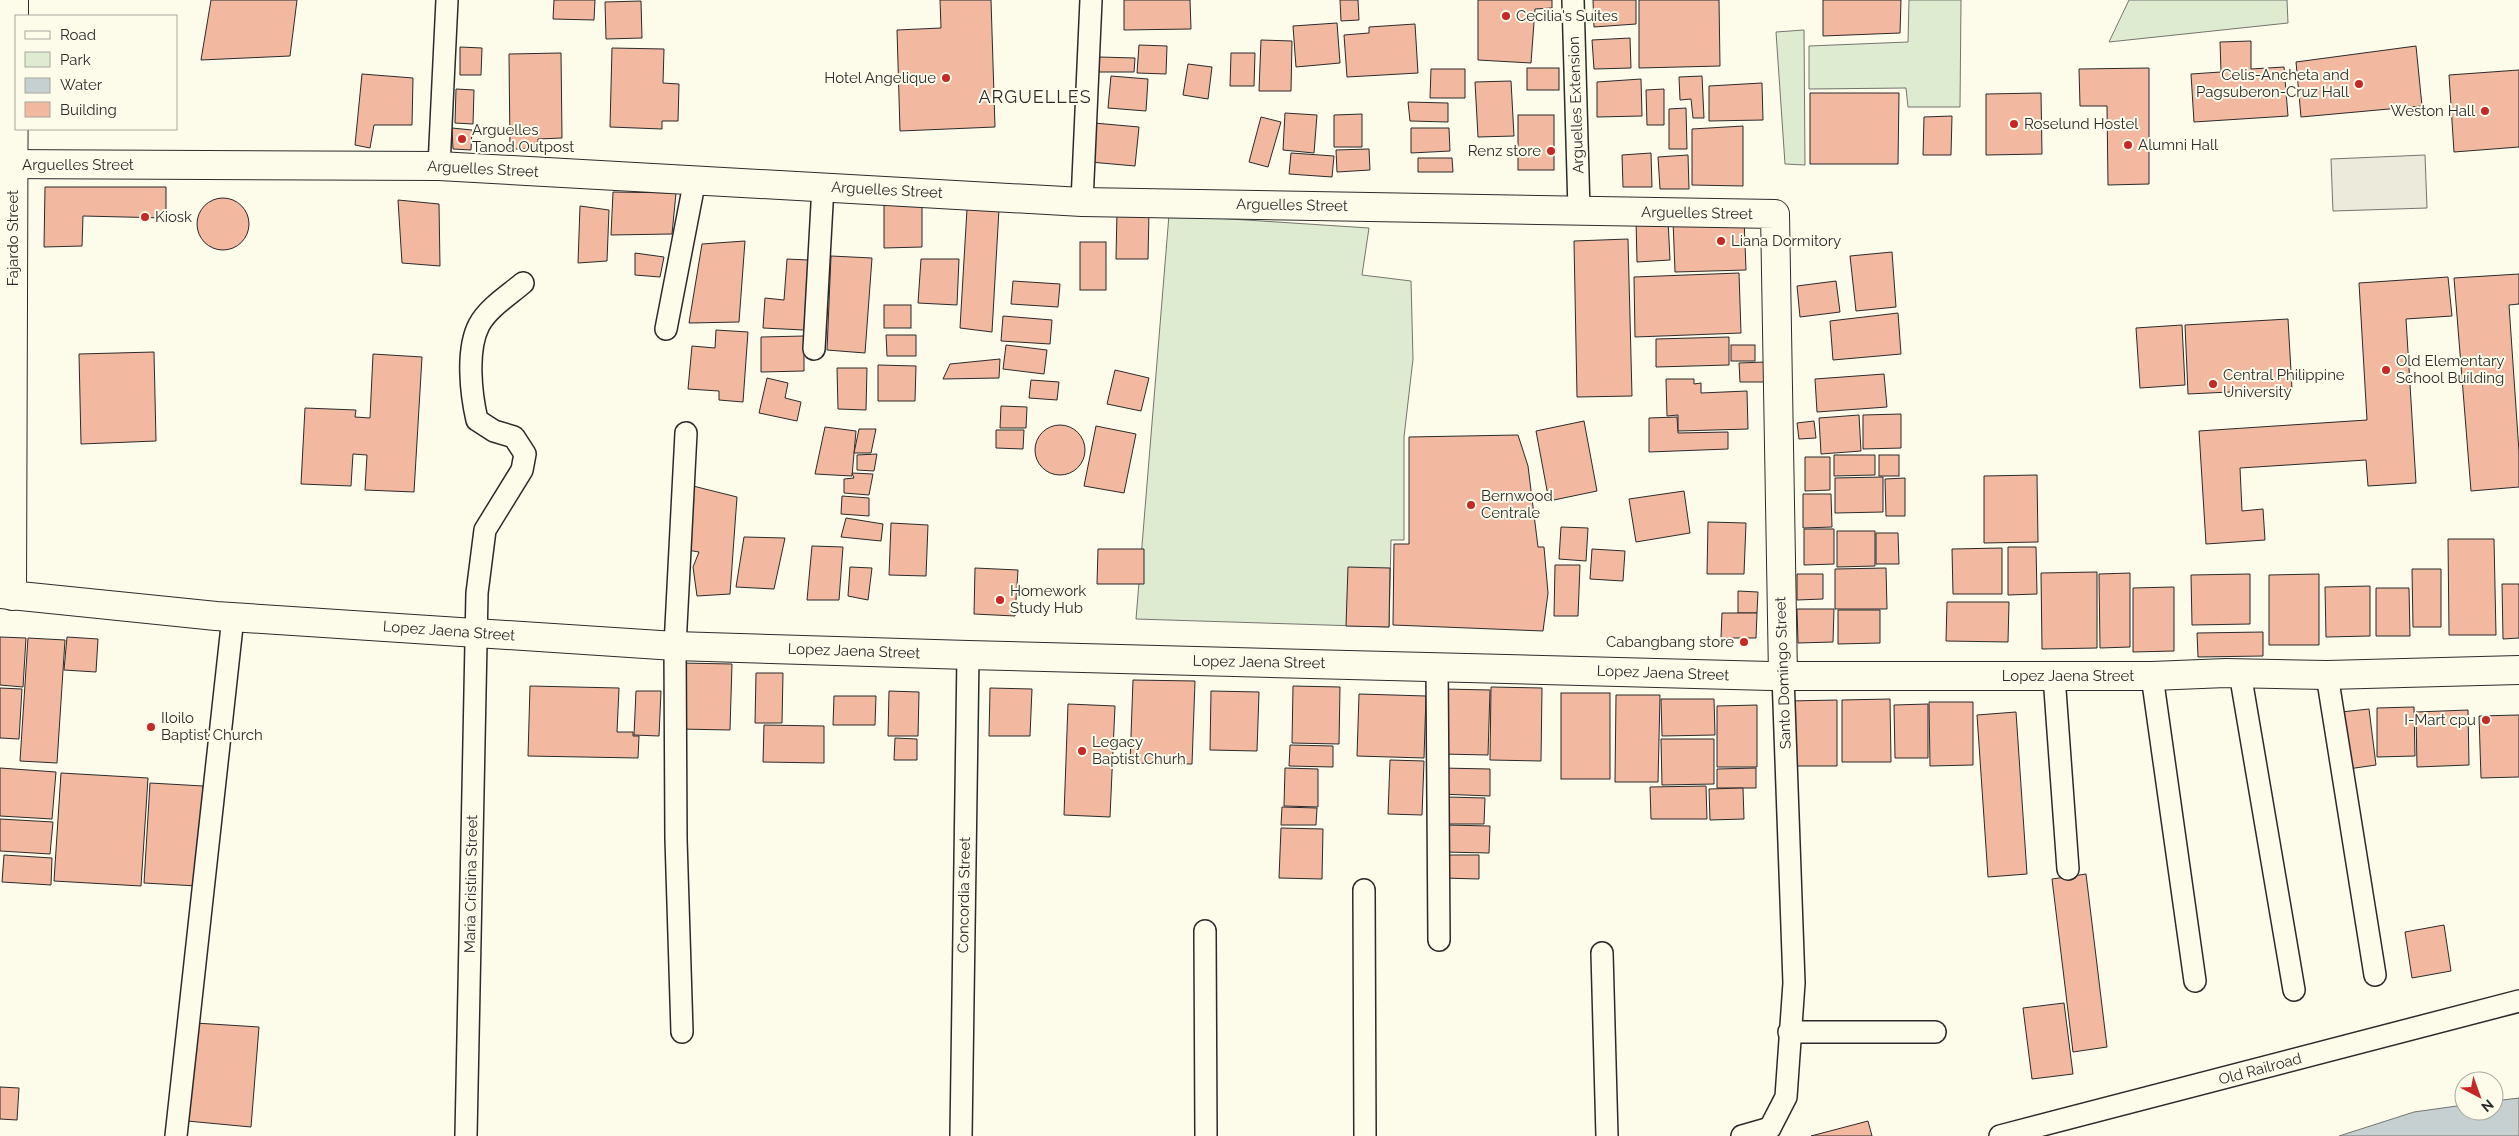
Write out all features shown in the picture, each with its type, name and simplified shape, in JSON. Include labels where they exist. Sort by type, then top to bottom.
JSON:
[{"type":"street","name":"Fajardo Street","points":[[6,595],[7,165],[14,0]]},
{"type":"street","points":[[439,166],[447,0]]},
{"type":"street","points":[[1082,202],[1091,0]]},
{"type":"street","name":"Arguelles Extension","points":[[1573,0],[1579,210]]},
{"type":"street","name":"Arguelles Street","points":[[7,165],[439,166],[1082,202],[1775,214]]},
{"type":"street","points":[[666,329],[695,180]]},
{"type":"street","points":[[814,349],[823,186]]},
{"type":"street","name":"Santo Domingo Street","points":[[1772,1132],[1786,1097],[1789,1032],[1794,982],[1782,676],[1775,214]]},
{"type":"street","name":"Maria Cristina Street","points":[[466,1136],[477,594],[485,530],[522,470],[525,454],[514,437],[494,431],[477,420],[473,401],[471,358],[479,325],[495,307],[523,283]]},
{"type":"street","points":[[682,1032],[676,839],[675,646],[686,433]]},
{"type":"street","name":"Lopez Jaena Street","points":[[6,595],[233,617],[675,646],[968,655],[1782,676],[2152,676],[2240,673],[2327,675],[2519,670]]},
{"type":"street","points":[[176,1136],[233,617]]},
{"type":"street","name":"Concordia Street","points":[[961,1136],[968,655]]},
{"type":"street","points":[[1437,666],[1439,940]]},
{"type":"street","points":[[2240,673],[2294,990]]},
{"type":"street","points":[[2327,675],[2375,975]]},
{"type":"street","points":[[2054,676],[2068,868]]},
{"type":"street","points":[[2152,676],[2195,981]]},
{"type":"street","points":[[1364,890],[1365,1136]]},
{"type":"street","points":[[1205,930],[1206,1136]]},
{"type":"street","points":[[1602,953],[1607,1136]]},
{"type":"street","name":"Old Railroad","points":[[2000,1136],[2519,1000]]},
{"type":"street","points":[[1789,1032],[1935,1032]]},
{"type":"street","points":[[1742,1136],[1772,1132]]},
{"type":"green space","points":[[1909,0],[1961,0],[1960,107],[1908,107],[1906,88],[1809,89],[1809,46],[1908,42]]},
{"type":"green space","points":[[2129,0],[2287,0],[2288,23],[2109,42]]},
{"type":"green space","points":[[1804,30],[1805,165],[1785,164],[1776,32]]},
{"type":"green space","points":[[1169,215],[1369,228],[1362,275],[1411,281],[1413,359],[1404,437],[1404,540],[1391,540],[1389,627],[1136,619]]},
{"type":"shaded area","points":[[2425,155],[2427,208],[2333,211],[2331,159]]},
{"type":"water","points":[[2519,1098],[2519,1136],[2339,1136],[2414,1112],[2454,1106],[2454,1121],[2504,1121],[2504,1100]]},
{"type":"building","points":[[211,0],[297,0],[290,56],[201,60]]},
{"type":"building","points":[[554,0],[595,0],[594,20],[553,19]]},
{"type":"building","name":"Hotel Angelique","points":[[940,0],[991,0],[995,127],[900,131],[897,30],[941,28]]},
{"type":"building","points":[[1124,0],[1190,0],[1191,29],[1124,30]]},
{"type":"building","points":[[1340,0],[1358,0],[1359,20],[1341,21]]},
{"type":"building","points":[[1478,0],[1552,0],[1552,8],[1535,9],[1531,63],[1478,60]]},
{"type":"building","points":[[1593,0],[1636,0],[1636,24],[1594,27]]},
{"type":"building","points":[[1639,0],[1719,0],[1720,66],[1639,68]]},
{"type":"building","points":[[1823,0],[1901,0],[1900,33],[1823,36]]},
{"type":"building","points":[[641,1],[642,38],[606,39],[605,2]]},
{"type":"building","points":[[1337,23],[1340,63],[1296,67],[1293,26]]},
{"type":"building","points":[[1415,24],[1418,73],[1347,77],[1344,35],[1369,33],[1369,27]]},
{"type":"building","points":[[1630,38],[1631,68],[1594,69],[1592,40]]},
{"type":"building","points":[[1261,40],[1292,41],[1291,91],[1259,91]]},
{"type":"building","points":[[2251,41],[2251,69],[2284,67],[2288,116],[2194,122],[2191,74],[2221,72],[2220,42]]},
{"type":"building","points":[[1139,45],[1167,46],[1166,74],[1137,73]]},
{"type":"building","name":"Celis-Ancheta and Pagsuberon-Cruz Hall","points":[[2416,46],[2422,106],[2301,117],[2296,62]]},
{"type":"building","points":[[460,47],[482,48],[481,75],[460,75]]},
{"type":"building","points":[[612,48],[664,49],[663,83],[679,84],[678,121],[662,121],[662,129],[610,127]]},
{"type":"building","points":[[561,53],[562,138],[538,139],[538,149],[510,149],[509,54]]},
{"type":"building","points":[[1231,53],[1255,53],[1254,86],[1230,86]]},
{"type":"building","points":[[1099,57],[1135,58],[1134,72],[1099,72]]},
{"type":"building","points":[[1188,64],[1212,67],[1208,99],[1183,95]]},
{"type":"building","points":[[1527,68],[1559,68],[1559,90],[1527,90]]},
{"type":"building","name":"Alumni Hall","points":[[2149,68],[2149,184],[2108,185],[2107,106],[2080,106],[2079,69]]},
{"type":"building","points":[[1431,69],[1465,69],[1465,98],[1430,98]]},
{"type":"building","name":"Weston Hall","points":[[2519,70],[2519,147],[2454,152],[2449,75]]},
{"type":"building","points":[[362,74],[413,78],[412,125],[374,125],[370,148],[355,145]]},
{"type":"building","points":[[1111,76],[1148,79],[1146,111],[1108,108]]},
{"type":"building","points":[[1702,76],[1704,118],[1693,118],[1691,99],[1680,100],[1679,77]]},
{"type":"building","points":[[1641,79],[1642,116],[1597,117],[1597,82]]},
{"type":"building","points":[[1511,81],[1514,136],[1478,137],[1475,82]]},
{"type":"building","points":[[1762,83],[1763,120],[1709,121],[1709,86]]},
{"type":"building","points":[[456,89],[474,90],[473,124],[455,123]]},
{"type":"building","points":[[1664,89],[1664,125],[1647,125],[1646,90]]},
{"type":"building","points":[[1810,93],[1899,93],[1898,164],[1810,164]]},
{"type":"building","name":"Roselund Hostel","points":[[2041,93],[2042,154],[1986,155],[1986,94]]},
{"type":"building","points":[[1408,102],[1448,103],[1448,122],[1410,121]]},
{"type":"building","points":[[1686,108],[1687,149],[1669,149],[1669,109]]},
{"type":"building","points":[[1285,113],[1317,115],[1314,153],[1283,150]]},
{"type":"building","points":[[1362,114],[1362,147],[1334,147],[1334,115]]},
{"type":"building","points":[[1518,115],[1554,115],[1554,170],[1518,170]]},
{"type":"building","points":[[1952,116],[1951,155],[1923,155],[1924,117]]},
{"type":"building","points":[[1261,117],[1281,122],[1268,167],[1249,162]]},
{"type":"building","points":[[1094,123],[1139,127],[1135,166],[1090,162]]},
{"type":"building","points":[[1743,126],[1743,186],[1692,185],[1692,129]]},
{"type":"building","name":"Arguelles Tanod Outpost","points":[[452,128],[472,130],[471,150],[453,149]]},
{"type":"building","points":[[1411,128],[1449,128],[1450,151],[1411,153]]},
{"type":"building","points":[[1369,149],[1370,170],[1337,172],[1336,150]]},
{"type":"building","points":[[1291,153],[1334,156],[1332,177],[1289,174]]},
{"type":"building","points":[[1651,153],[1652,187],[1623,187],[1622,155]]},
{"type":"building","points":[[1688,155],[1689,189],[1660,189],[1658,157]]},
{"type":"building","points":[[1418,158],[1452,158],[1453,172],[1418,172]]},
{"type":"building","name":"Kiosk","points":[[45,187],[166,187],[166,218],[83,216],[82,246],[44,247]]},
{"type":"building","points":[[613,192],[676,193],[672,234],[611,235]]},
{"type":"building","points":[[218,198],[228,198],[242,205],[249,219],[249,229],[242,243],[228,250],[218,250],[208,246],[201,239],[197,229],[197,219],[201,209],[208,202]]},
{"type":"building","points":[[398,200],[439,204],[440,266],[402,263]]},
{"type":"building","points":[[884,202],[922,202],[922,247],[884,248]]},
{"type":"building","points":[[580,206],[609,210],[607,261],[578,263]]},
{"type":"building","points":[[967,209],[999,209],[992,332],[960,328]]},
{"type":"building","points":[[1117,211],[1149,211],[1148,259],[1116,259]]},
{"type":"building","points":[[1744,218],[1746,270],[1675,272],[1673,220]]},
{"type":"building","points":[[1668,219],[1670,260],[1637,262],[1636,220]]},
{"type":"building","points":[[1628,239],[1632,396],[1577,397],[1574,241]]},
{"type":"building","points":[[745,241],[739,322],[689,323],[702,244]]},
{"type":"building","points":[[1080,242],[1106,242],[1106,290],[1080,290]]},
{"type":"building","points":[[1892,252],[1896,307],[1856,311],[1850,256]]},
{"type":"building","points":[[635,253],[664,257],[660,277],[635,275]]},
{"type":"building","points":[[831,256],[872,258],[865,353],[827,350]]},
{"type":"building","points":[[787,259],[808,260],[804,330],[763,328],[765,298],[784,300]]},
{"type":"building","points":[[921,259],[959,259],[957,305],[918,303]]},
{"type":"building","points":[[1739,273],[1741,333],[1635,337],[1634,277]]},
{"type":"building","points":[[2519,274],[2519,304],[2509,305],[2519,452],[2519,487],[2471,491],[2454,278]]},
{"type":"building","name":"Old Elementary School Building","points":[[2448,277],[2452,316],[2406,319],[2416,483],[2368,486],[2366,460],[2240,468],[2242,511],[2263,509],[2265,540],[2206,544],[2199,431],[2367,420],[2359,283]]},
{"type":"building","points":[[1013,281],[1060,284],[1058,307],[1011,304]]},
{"type":"building","points":[[1836,281],[1840,312],[1800,317],[1797,286]]},
{"type":"building","points":[[884,305],[911,305],[911,328],[884,328]]},
{"type":"building","points":[[1898,313],[1901,354],[1833,360],[1830,321]]},
{"type":"building","points":[[1003,316],[1052,320],[1050,344],[1001,341]]},
{"type":"building","points":[[2288,319],[2292,389],[2188,394],[2185,325]]},
{"type":"building","points":[[2182,325],[2185,385],[2140,388],[2136,328]]},
{"type":"building","points":[[716,330],[748,332],[743,402],[719,400],[719,391],[688,389],[692,346],[715,348]]},
{"type":"building","points":[[886,335],[916,335],[916,356],[887,356]]},
{"type":"building","points":[[804,336],[804,371],[761,372],[761,337]]},
{"type":"building","points":[[1729,337],[1729,365],[1656,367],[1656,339]]},
{"type":"building","points":[[1006,345],[1047,350],[1044,374],[1003,369]]},
{"type":"building","points":[[1731,345],[1755,345],[1755,361],[1731,361]]},
{"type":"building","points":[[154,352],[156,441],[81,444],[79,354]]},
{"type":"building","points":[[373,354],[422,357],[414,492],[365,490],[367,455],[353,454],[351,486],[301,484],[305,408],[356,410],[355,417],[370,418]]},
{"type":"building","points":[[1000,359],[999,378],[943,379],[950,364]]},
{"type":"building","points":[[1765,362],[1766,382],[1740,382],[1739,363]]},
{"type":"building","points":[[878,365],[916,366],[915,401],[878,401]]},
{"type":"building","points":[[837,368],[867,368],[866,410],[838,409]]},
{"type":"building","points":[[1115,370],[1149,378],[1141,411],[1107,404]]},
{"type":"building","points":[[1884,374],[1887,407],[1817,412],[1815,379]]},
{"type":"building","points":[[767,378],[788,383],[785,398],[801,402],[797,421],[759,413]]},
{"type":"building","points":[[1666,379],[1694,379],[1694,384],[1701,383],[1701,393],[1747,391],[1748,429],[1678,431],[1678,415],[1667,416]]},
{"type":"building","points":[[1031,380],[1059,382],[1057,400],[1029,398]]},
{"type":"building","points":[[1001,406],[1027,407],[1026,428],[1000,428]]},
{"type":"building","points":[[1901,414],[1901,448],[1863,449],[1863,415]]},
{"type":"building","points":[[1859,415],[1861,451],[1821,454],[1819,418]]},
{"type":"building","points":[[1677,417],[1678,433],[1728,432],[1728,449],[1649,452],[1649,418]]},
{"type":"building","points":[[1584,421],[1597,491],[1549,501],[1536,431]]},
{"type":"building","points":[[1814,421],[1816,438],[1799,439],[1797,423]]},
{"type":"building","points":[[1055,425],[1065,425],[1078,432],[1085,445],[1085,455],[1078,468],[1065,475],[1055,475],[1046,471],[1039,464],[1035,455],[1035,445],[1039,436],[1046,429]]},
{"type":"building","points":[[1096,426],[1136,434],[1124,493],[1084,486]]},
{"type":"building","points":[[825,427],[856,431],[852,476],[815,474]]},
{"type":"building","points":[[859,429],[876,429],[871,453],[854,453]]},
{"type":"building","points":[[996,430],[1024,430],[1023,449],[996,448]]},
{"type":"building","name":"Bernwood Centrale","points":[[1518,435],[1528,466],[1538,547],[1544,547],[1548,593],[1543,631],[1393,625],[1394,544],[1409,544],[1409,437]]},
{"type":"building","points":[[877,454],[874,471],[857,470],[857,455]]},
{"type":"building","points":[[1834,455],[1875,455],[1875,475],[1834,476]]},
{"type":"building","points":[[1879,455],[1899,455],[1899,476],[1879,476]]},
{"type":"building","points":[[1805,457],[1830,457],[1830,490],[1805,491]]},
{"type":"building","points":[[852,473],[873,474],[869,495],[844,493],[844,479],[854,478]]},
{"type":"building","points":[[2037,475],[2038,542],[1984,543],[1984,476]]},
{"type":"building","points":[[1883,477],[1883,512],[1835,513],[1835,478]]},
{"type":"building","points":[[1905,478],[1905,516],[1886,516],[1885,479]]},
{"type":"building","points":[[689,485],[737,497],[730,594],[697,596],[693,567],[699,552],[681,549]]},
{"type":"building","points":[[1684,491],[1690,533],[1636,542],[1629,499]]},
{"type":"building","points":[[1803,494],[1831,494],[1832,527],[1803,528]]},
{"type":"building","points":[[842,496],[869,498],[869,516],[841,514]]},
{"type":"building","points":[[846,518],[883,524],[881,541],[841,537]]},
{"type":"building","points":[[1708,522],[1746,523],[1744,574],[1707,574]]},
{"type":"building","points":[[891,523],[928,525],[926,576],[889,575]]},
{"type":"building","points":[[1561,527],[1588,528],[1586,561],[1559,559]]},
{"type":"building","points":[[1804,529],[1834,529],[1834,564],[1804,565]]},
{"type":"building","points":[[1837,531],[1875,531],[1875,566],[1837,567]]},
{"type":"building","points":[[1876,533],[1898,533],[1899,564],[1876,564]]},
{"type":"building","points":[[744,537],[785,538],[774,589],[736,587]]},
{"type":"building","points":[[2448,539],[2494,539],[2496,635],[2449,635]]},
{"type":"building","points":[[812,546],[843,547],[839,600],[807,600]]},
{"type":"building","points":[[2008,547],[2036,547],[2037,594],[2008,595]]},
{"type":"building","points":[[2002,548],[2002,594],[1953,594],[1952,549]]},
{"type":"building","points":[[1098,549],[1144,549],[1144,584],[1097,584]]},
{"type":"building","points":[[1592,549],[1625,551],[1623,581],[1590,579]]},
{"type":"building","points":[[1555,565],[1580,565],[1578,616],[1554,616]]},
{"type":"building","points":[[850,567],[872,568],[868,600],[848,596]]},
{"type":"building","points":[[1348,567],[1390,568],[1389,627],[1346,626]]},
{"type":"building","points":[[975,568],[1018,570],[1015,616],[974,614]]},
{"type":"building","points":[[1886,568],[1887,609],[1835,609],[1835,569]]},
{"type":"building","points":[[2412,569],[2441,569],[2441,627],[2413,627]]},
{"type":"building","points":[[2097,572],[2097,648],[2042,649],[2041,573]]},
{"type":"building","points":[[2130,573],[2130,647],[2100,648],[2099,574]]},
{"type":"building","points":[[1797,574],[1823,574],[1823,599],[1797,600]]},
{"type":"building","points":[[2250,574],[2250,624],[2192,625],[2191,575]]},
{"type":"building","points":[[2319,574],[2319,645],[2269,645],[2269,575]]},
{"type":"building","points":[[2502,584],[2519,584],[2519,638],[2503,639]]},
{"type":"building","points":[[2370,586],[2370,636],[2326,637],[2325,587]]},
{"type":"building","points":[[2174,587],[2174,651],[2133,652],[2133,588]]},
{"type":"building","points":[[2376,588],[2409,588],[2410,636],[2376,636]]},
{"type":"building","points":[[1738,591],[1758,592],[1757,613],[1738,613]]},
{"type":"building","points":[[1947,602],[2009,602],[2008,642],[1946,641]]},
{"type":"building","points":[[1797,609],[1834,609],[1833,642],[1798,643]]},
{"type":"building","points":[[1838,610],[1880,610],[1880,643],[1838,644]]},
{"type":"building","points":[[1722,613],[1757,613],[1756,638],[1721,638]]},
{"type":"building","points":[[2263,632],[2263,656],[2198,657],[2197,633]]},
{"type":"building","points":[[0,637],[26,638],[23,687],[0,685]]},
{"type":"building","points":[[67,637],[98,639],[96,672],[64,670]]},
{"type":"building","points":[[28,638],[65,640],[57,763],[20,761]]},
{"type":"building","points":[[681,663],[732,664],[730,730],[679,729]]},
{"type":"building","points":[[756,673],[783,673],[782,723],[755,723]]},
{"type":"building","points":[[1133,680],[1195,681],[1192,764],[1130,763]]},
{"type":"building","points":[[530,686],[619,688],[617,732],[633,732],[633,736],[639,736],[638,758],[528,756]]},
{"type":"building","points":[[1293,686],[1340,687],[1339,744],[1292,743]]},
{"type":"building","points":[[1491,687],[1542,688],[1541,761],[1490,760]]},
{"type":"building","points":[[0,688],[22,689],[19,739],[0,738]]},
{"type":"building","points":[[990,688],[1032,689],[1030,736],[989,736]]},
{"type":"building","points":[[1444,689],[1490,690],[1488,755],[1442,754]]},
{"type":"building","points":[[636,691],[661,691],[659,736],[634,735]]},
{"type":"building","points":[[889,691],[919,692],[918,736],[888,736]]},
{"type":"building","points":[[1211,691],[1259,692],[1257,751],[1210,750]]},
{"type":"building","points":[[1561,693],[1610,693],[1610,779],[1561,779]]},
{"type":"building","points":[[1359,694],[1426,696],[1424,758],[1357,756]]},
{"type":"building","points":[[1616,695],[1660,695],[1658,782],[1615,782]]},
{"type":"building","points":[[834,696],[876,696],[875,725],[833,725]]},
{"type":"building","points":[[1661,699],[1714,699],[1715,735],[1662,736]]},
{"type":"building","points":[[1890,699],[1891,762],[1842,762],[1842,700]]},
{"type":"building","points":[[1837,700],[1837,766],[1789,766],[1789,701]]},
{"type":"building","points":[[1929,702],[1973,702],[1973,765],[1930,766]]},
{"type":"building","points":[[1068,704],[1115,706],[1110,817],[1064,815]]},
{"type":"building","points":[[1928,704],[1928,758],[1895,758],[1894,705]]},
{"type":"building","points":[[1757,705],[1757,767],[1717,767],[1717,706]]},
{"type":"building","points":[[2414,707],[2415,756],[2377,757],[2377,708]]},
{"type":"building","points":[[2369,709],[2376,765],[2348,769],[2341,712]]},
{"type":"building","points":[[2468,710],[2469,765],[2417,767],[2416,712]]},
{"type":"building","points":[[2016,712],[2027,874],[1988,877],[1977,715]]},
{"type":"building","points":[[2519,715],[2519,777],[2481,778],[2479,716]]},
{"type":"building","points":[[764,725],[824,726],[824,763],[763,762]]},
{"type":"building","points":[[895,738],[917,739],[917,760],[894,760]]},
{"type":"building","points":[[1661,739],[1714,739],[1714,784],[1662,785]]},
{"type":"building","points":[[1290,745],[1333,746],[1333,767],[1289,766]]},
{"type":"building","points":[[1390,760],[1424,761],[1422,815],[1388,814]]},
{"type":"building","points":[[0,768],[56,772],[52,819],[0,816]]},
{"type":"building","points":[[1285,768],[1318,769],[1318,807],[1284,806]]},
{"type":"building","points":[[1441,768],[1490,769],[1490,796],[1440,794]]},
{"type":"building","points":[[1756,768],[1756,788],[1717,788],[1717,769]]},
{"type":"building","points":[[61,773],[148,778],[141,886],[54,881]]},
{"type":"building","points":[[150,783],[203,786],[197,886],[144,883]]},
{"type":"building","points":[[1706,786],[1707,819],[1651,819],[1650,787]]},
{"type":"building","points":[[1743,788],[1744,819],[1710,820],[1709,789]]},
{"type":"building","points":[[1448,797],[1485,798],[1484,824],[1447,824]]},
{"type":"building","points":[[1282,807],[1317,808],[1316,825],[1281,825]]},
{"type":"building","points":[[0,819],[53,822],[50,854],[0,851]]},
{"type":"building","points":[[1445,825],[1490,826],[1489,853],[1444,852]]},
{"type":"building","points":[[1281,828],[1323,829],[1322,879],[1279,878]]},
{"type":"building","points":[[4,855],[52,858],[51,885],[2,882]]},
{"type":"building","points":[[1442,855],[1479,855],[1479,879],[1442,878]]},
{"type":"building","points":[[2086,874],[2107,1047],[2073,1052],[2052,879]]},
{"type":"building","points":[[2444,925],[2451,971],[2412,978],[2405,932]]},
{"type":"building","points":[[2064,1003],[2073,1074],[2032,1079],[2023,1008]]},
{"type":"building","points":[[195,1023],[259,1027],[251,1127],[187,1121]]},
{"type":"building","points":[[0,1087],[19,1088],[17,1120],[0,1119]]},
{"type":"building","points":[[1868,1121],[1872,1136],[1811,1136]]},
{"type":"place","name":"Cecilia's Suites","points":[[1506,16]]},
{"type":"place","name":"Hotel Angelique","points":[[946,78]]},
{"type":"place","name":"Celis-Ancheta and Pagsuberon-Cruz Hall","points":[[2359,84]]},
{"type":"place","name":"Weston Hall","points":[[2485,111]]},
{"type":"place","name":"Roselund Hostel","points":[[2014,124]]},
{"type":"place","name":"Arguelles Tanod Outpost","points":[[462,139]]},
{"type":"place","name":"Alumni Hall","points":[[2128,145]]},
{"type":"place","name":"Renz store","points":[[1551,151]]},
{"type":"place","name":"Kiosk","points":[[145,217]]},
{"type":"place","name":"Liana Dormitory","points":[[1721,241]]},
{"type":"place","name":"Old Elementary School Building","points":[[2386,370]]},
{"type":"place","name":"Central Philippine University","points":[[2213,384]]},
{"type":"place","name":"Bernwood Centrale","points":[[1471,505]]},
{"type":"place","name":"Homework Study Hub","points":[[1000,600]]},
{"type":"place","name":"Cabangbang store","points":[[1744,642]]},
{"type":"place","name":"I-Mart cpu","points":[[2486,720]]},
{"type":"place","name":"Iloilo Baptist Church","points":[[151,727]]},
{"type":"place","name":"Legacy Baptist Churh","points":[[1082,751]]},
{"type":"district","name":"ARGUELLES","points":[[1035,96]]}]
